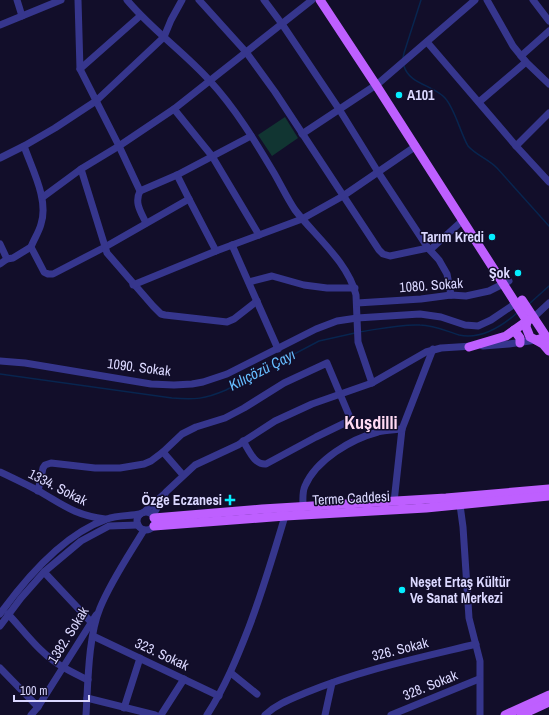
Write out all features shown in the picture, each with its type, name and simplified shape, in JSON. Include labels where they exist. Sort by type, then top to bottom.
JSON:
[{"type":"main road","points":[[320,0],[378,83],[463,220],[507,283]]},
{"type":"main road","points":[[325,0],[529,317],[548,339]]},
{"type":"main road","points":[[469,346],[507,340],[514,330],[529,317]]},
{"type":"main road","points":[[529,317],[526,331],[530,337],[543,344],[549,351]]},
{"type":"main road","points":[[514,330],[520,338],[520,343]]},
{"type":"main road","points":[[536,340],[548,339]]},
{"type":"main road","name":"Terme Caddesi","points":[[154,520],[303,507],[394,502],[549,489]]},
{"type":"main road","name":"Terme Caddesi","points":[[154,520],[285,516],[460,505],[549,496]]},
{"type":"main road","points":[[505,715],[549,695]]},
{"type":"main road","points":[[521,715],[549,702]]},
{"type":"street","points":[[17,0],[22,16]]},
{"type":"street","points":[[0,25],[61,0]]},
{"type":"street","points":[[78,0],[80,68],[140,191]]},
{"type":"street","points":[[128,0],[140,16],[210,81],[251,136],[292,205],[302,219],[331,251],[355,288],[358,342],[372,383]]},
{"type":"street","points":[[0,158],[24,146],[96,101],[164,37],[170,20],[182,0]]},
{"type":"street","points":[[199,0],[246,52],[275,92],[383,254],[395,256],[429,249],[463,220]]},
{"type":"street","points":[[264,0],[282,24],[339,109],[378,172],[429,249],[445,269],[451,295]]},
{"type":"street","points":[[43,197],[81,170],[174,109],[312,0]]},
{"type":"street","points":[[302,134],[378,83],[474,0]]},
{"type":"street","points":[[487,0],[510,41],[523,59],[549,84]]},
{"type":"street","points":[[533,0],[549,21]]},
{"type":"street","points":[[80,68],[140,16]]},
{"type":"street","points":[[479,102],[549,31]]},
{"type":"street","points":[[427,42],[516,146],[549,182]]},
{"type":"street","points":[[174,109],[212,156],[259,235]]},
{"type":"street","points":[[516,146],[549,113]]},
{"type":"street","points":[[146,223],[137,203],[137,197],[140,191],[177,175],[251,136]]},
{"type":"street","points":[[0,264],[31,247],[41,224],[44,211],[43,197],[24,146]]},
{"type":"street","points":[[134,285],[216,251],[302,219],[343,196],[416,146]]},
{"type":"street","points":[[81,170],[105,247],[111,259],[157,311],[165,315],[227,322],[234,319],[257,300]]},
{"type":"street","points":[[177,175],[216,251]]},
{"type":"street","points":[[31,247],[44,272],[52,274],[105,247],[188,199]]},
{"type":"street","points":[[0,244],[7,259]]},
{"type":"street","points":[[232,245],[278,349]]},
{"type":"street","points":[[249,282],[272,276],[304,285],[327,288],[355,288]]},
{"type":"street","name":"1080. Sokak","points":[[357,303],[451,295],[466,296],[489,291],[507,283]]},
{"type":"street","name":"1090. Sokak","points":[[0,361],[25,363],[151,384],[179,385],[215,379],[243,367],[328,324],[347,319],[397,315],[427,315],[441,317],[465,325],[478,326],[491,320],[519,301]]},
{"type":"street","points":[[529,317],[549,303]]},
{"type":"street","points":[[507,340],[520,343],[536,340]]},
{"type":"street","points":[[166,492],[150,530],[144,530],[138,525],[137,519],[152,503],[195,465],[232,449],[275,421],[312,404],[372,383],[433,349],[469,346]]},
{"type":"street","points":[[394,502],[402,429],[433,349]]},
{"type":"street","points":[[38,491],[43,468],[47,463],[54,462],[95,468],[120,468],[144,464],[151,461],[163,452],[182,434],[196,427],[225,418],[304,372],[327,363],[352,420],[316,437],[266,464],[260,464],[256,461],[243,441]]},
{"type":"street","points":[[303,507],[303,494],[305,486],[314,472],[330,456],[365,436],[377,432],[402,429]]},
{"type":"street","points":[[163,452],[183,475]]},
{"type":"street","name":"1334. Sokak","points":[[0,472],[38,491],[70,510],[87,516],[106,519]]},
{"type":"street","points":[[460,505],[463,527],[469,618],[480,661],[480,715]]},
{"type":"street","points":[[0,614],[30,576],[53,554],[81,532],[106,519],[142,513],[149,512],[154,520]]},
{"type":"street","points":[[207,715],[231,673],[256,607],[285,516]]},
{"type":"street","points":[[0,626],[8,614],[44,572],[75,545],[109,526],[138,525]]},
{"type":"street","points":[[86,715],[93,636],[100,608],[124,563],[144,530]]},
{"type":"street","points":[[44,572],[91,622]]},
{"type":"street","name":"1382. Sokak","points":[[31,715],[38,707],[100,608]]},
{"type":"street","points":[[8,614],[42,651],[62,667],[88,680]]},
{"type":"street","name":"323. Sokak","points":[[93,636],[219,696]]},
{"type":"street","name":"326. Sokak","points":[[265,715],[279,704],[332,683],[374,669],[476,644]]},
{"type":"street","points":[[124,708],[140,658]]},
{"type":"street","points":[[0,668],[38,707]]},
{"type":"street","points":[[231,673],[257,694]]},
{"type":"street","points":[[161,715],[184,679]]},
{"type":"street","name":"328. Sokak","points":[[391,715],[479,679]]},
{"type":"street","points":[[325,715],[332,683]]},
{"type":"street","points":[[87,698],[155,715]]},
{"type":"green space","points":[[285,117],[298,138],[272,156],[258,135]]},
{"type":"waterway","points":[[403,58],[421,0]]},
{"type":"waterway","points":[[404,66],[407,72],[416,81],[434,90],[445,98],[455,114],[468,146],[497,168],[549,226]]},
{"type":"waterway","name":"Kılıçözü Çayı","points":[[529,304],[549,286]]},
{"type":"waterway","name":"Kılıçözü Çayı","points":[[359,332],[397,326],[425,325],[459,335],[475,336],[490,331],[517,313]]},
{"type":"waterway","name":"Kılıçözü Çayı","points":[[0,374],[172,398],[200,398],[226,390],[319,341],[355,333]]},
{"type":"place","name":"A101","points":[[399,95]]},
{"type":"place","name":"Tarım Kredi","points":[[492,237]]},
{"type":"place","name":"Şok","points":[[518,273]]},
{"type":"place","name":"Özge Eczanesi","points":[[230,500]]},
{"type":"place","name":"Neşet Ertaş Kültür Ve Sanat Merkezi","points":[[402,590]]},
{"type":"district","name":"Kuşdilli","points":[[371,423]]}]
